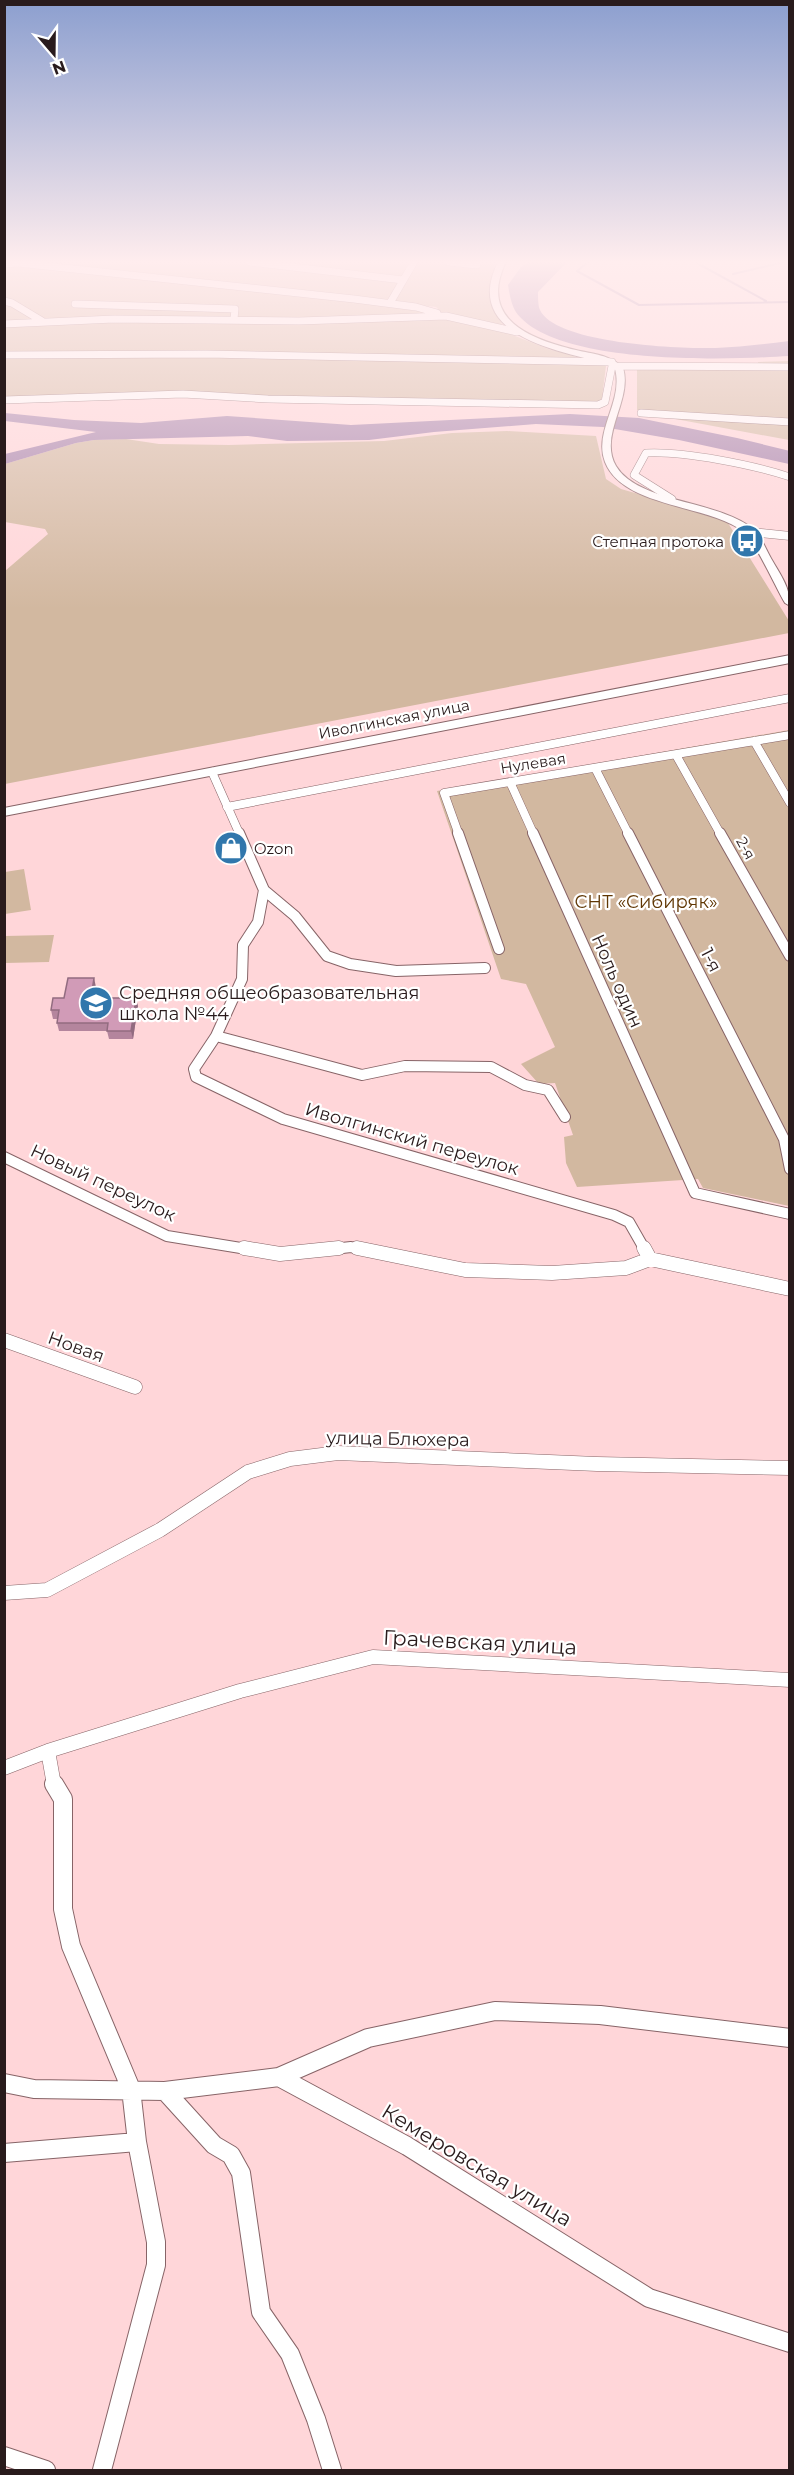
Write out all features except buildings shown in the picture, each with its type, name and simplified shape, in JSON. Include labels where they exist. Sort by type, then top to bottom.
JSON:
[{"type":"main road","name":"Иволгинская улица","points":[[4,805],[789,654]]},
{"type":"main road","name":"Иволгинская улица","points":[[4,812],[789,659]]},
{"type":"street","points":[[4,400],[183,394],[268,399],[598,405],[605,402],[610,378]]},
{"type":"street","points":[[622,378],[621,389],[606,449],[613,468],[619,475],[635,487],[733,520],[751,531],[789,536]]},
{"type":"street","points":[[640,413],[789,422]]},
{"type":"street","points":[[672,499],[634,475],[646,453],[665,452],[772,471],[789,477]]},
{"type":"street","points":[[751,531],[785,589],[789,603]]},
{"type":"street","points":[[227,807],[789,698]]},
{"type":"street","name":"Нулевая","points":[[499,949],[444,793],[789,735]]},
{"type":"street","points":[[754,741],[789,803]]},
{"type":"street","name":"2-я","points":[[676,755],[789,956]]},
{"type":"street","name":"1-я","points":[[595,768],[784,1139],[789,1169]]},
{"type":"street","points":[[212,772],[264,890],[295,916],[327,956],[350,964],[396,972],[485,968]]},
{"type":"street","name":"Ноль один","points":[[510,782],[695,1192],[789,1214]]},
{"type":"street","name":"Иволгинский переулок","points":[[264,890],[258,922],[243,945],[242,979],[216,1036],[195,1069],[196,1077],[283,1119],[614,1215],[629,1222],[650,1259]]},
{"type":"street","points":[[216,1036],[362,1075],[405,1066],[491,1067],[525,1085],[548,1090],[565,1117]]},
{"type":"street","name":"Новый переулок","points":[[4,1157],[167,1236],[280,1254],[351,1247],[465,1270],[552,1273],[626,1268],[650,1259]]},
{"type":"street","points":[[650,1259],[789,1289]]},
{"type":"street","name":"Новая","points":[[4,1340],[135,1387]]},
{"type":"street","name":"улица Блюхера","points":[[4,1593],[47,1590],[82,1574],[160,1530],[248,1472],[290,1459],[338,1453],[597,1464],[789,1468]]},
{"type":"street","name":"Грачевская улица","points":[[4,1768],[48,1751],[240,1691],[373,1657],[789,1680]]},
{"type":"street","points":[[48,1751],[55,1788],[63,1798],[63,1909],[71,1946],[131,2090],[137,2142],[156,2242],[156,2265],[102,2470]]},
{"type":"street","points":[[4,2083],[33,2089],[165,2091],[279,2077],[368,2038],[495,2011],[600,2015],[789,2038]]},
{"type":"street","name":"Кемеровская улица","points":[[279,2077],[407,2146],[649,2298],[789,2343]]},
{"type":"street","points":[[165,2091],[214,2145],[231,2155],[241,2173],[261,2312],[290,2354],[316,2419],[332,2470]]},
{"type":"street","points":[[4,2153],[137,2142]]},
{"type":"street","points":[[4,2456],[46,2470]]},
{"type":"green space","points":[[5,378],[605,378],[602,398],[598,402],[267,398],[191,393],[5,398]]},
{"type":"green space","points":[[637,378],[789,378],[789,440],[670,418],[670,413],[637,410]]},
{"type":"green space","points":[[507,431],[596,436],[606,479],[621,489],[719,517],[728,523],[789,621],[789,633],[5,784],[5,571],[48,534],[45,529],[5,522],[5,464],[94,440],[126,439],[159,444],[229,445],[384,441],[452,433]]},
{"type":"green space","name":"СНТ «Сибиряк»","points":[[789,730],[789,1206],[703,1188],[698,1179],[577,1187],[566,1163],[564,1137],[573,1135],[555,1083],[539,1084],[521,1064],[555,1047],[526,984],[501,979],[437,791]]},
{"type":"green space","points":[[24,869],[31,910],[5,914],[5,872]]},
{"type":"green space","points":[[54,935],[49,962],[5,963],[5,936]]},
{"type":"shaded area","points":[[5,413],[74,420],[141,423],[227,416],[351,425],[570,414],[639,418],[790,451],[789,464],[679,440],[603,427],[536,424],[369,440],[287,441],[248,436],[94,440],[5,464],[5,454],[96,432],[5,421]]},
{"type":"place","name":"Степная протока","points":[[747,541]]},
{"type":"place","name":"Ozon","points":[[231,848]]},
{"type":"place","name":"Средняя общеобразовательная школа №44","points":[[96,1003]]}]
